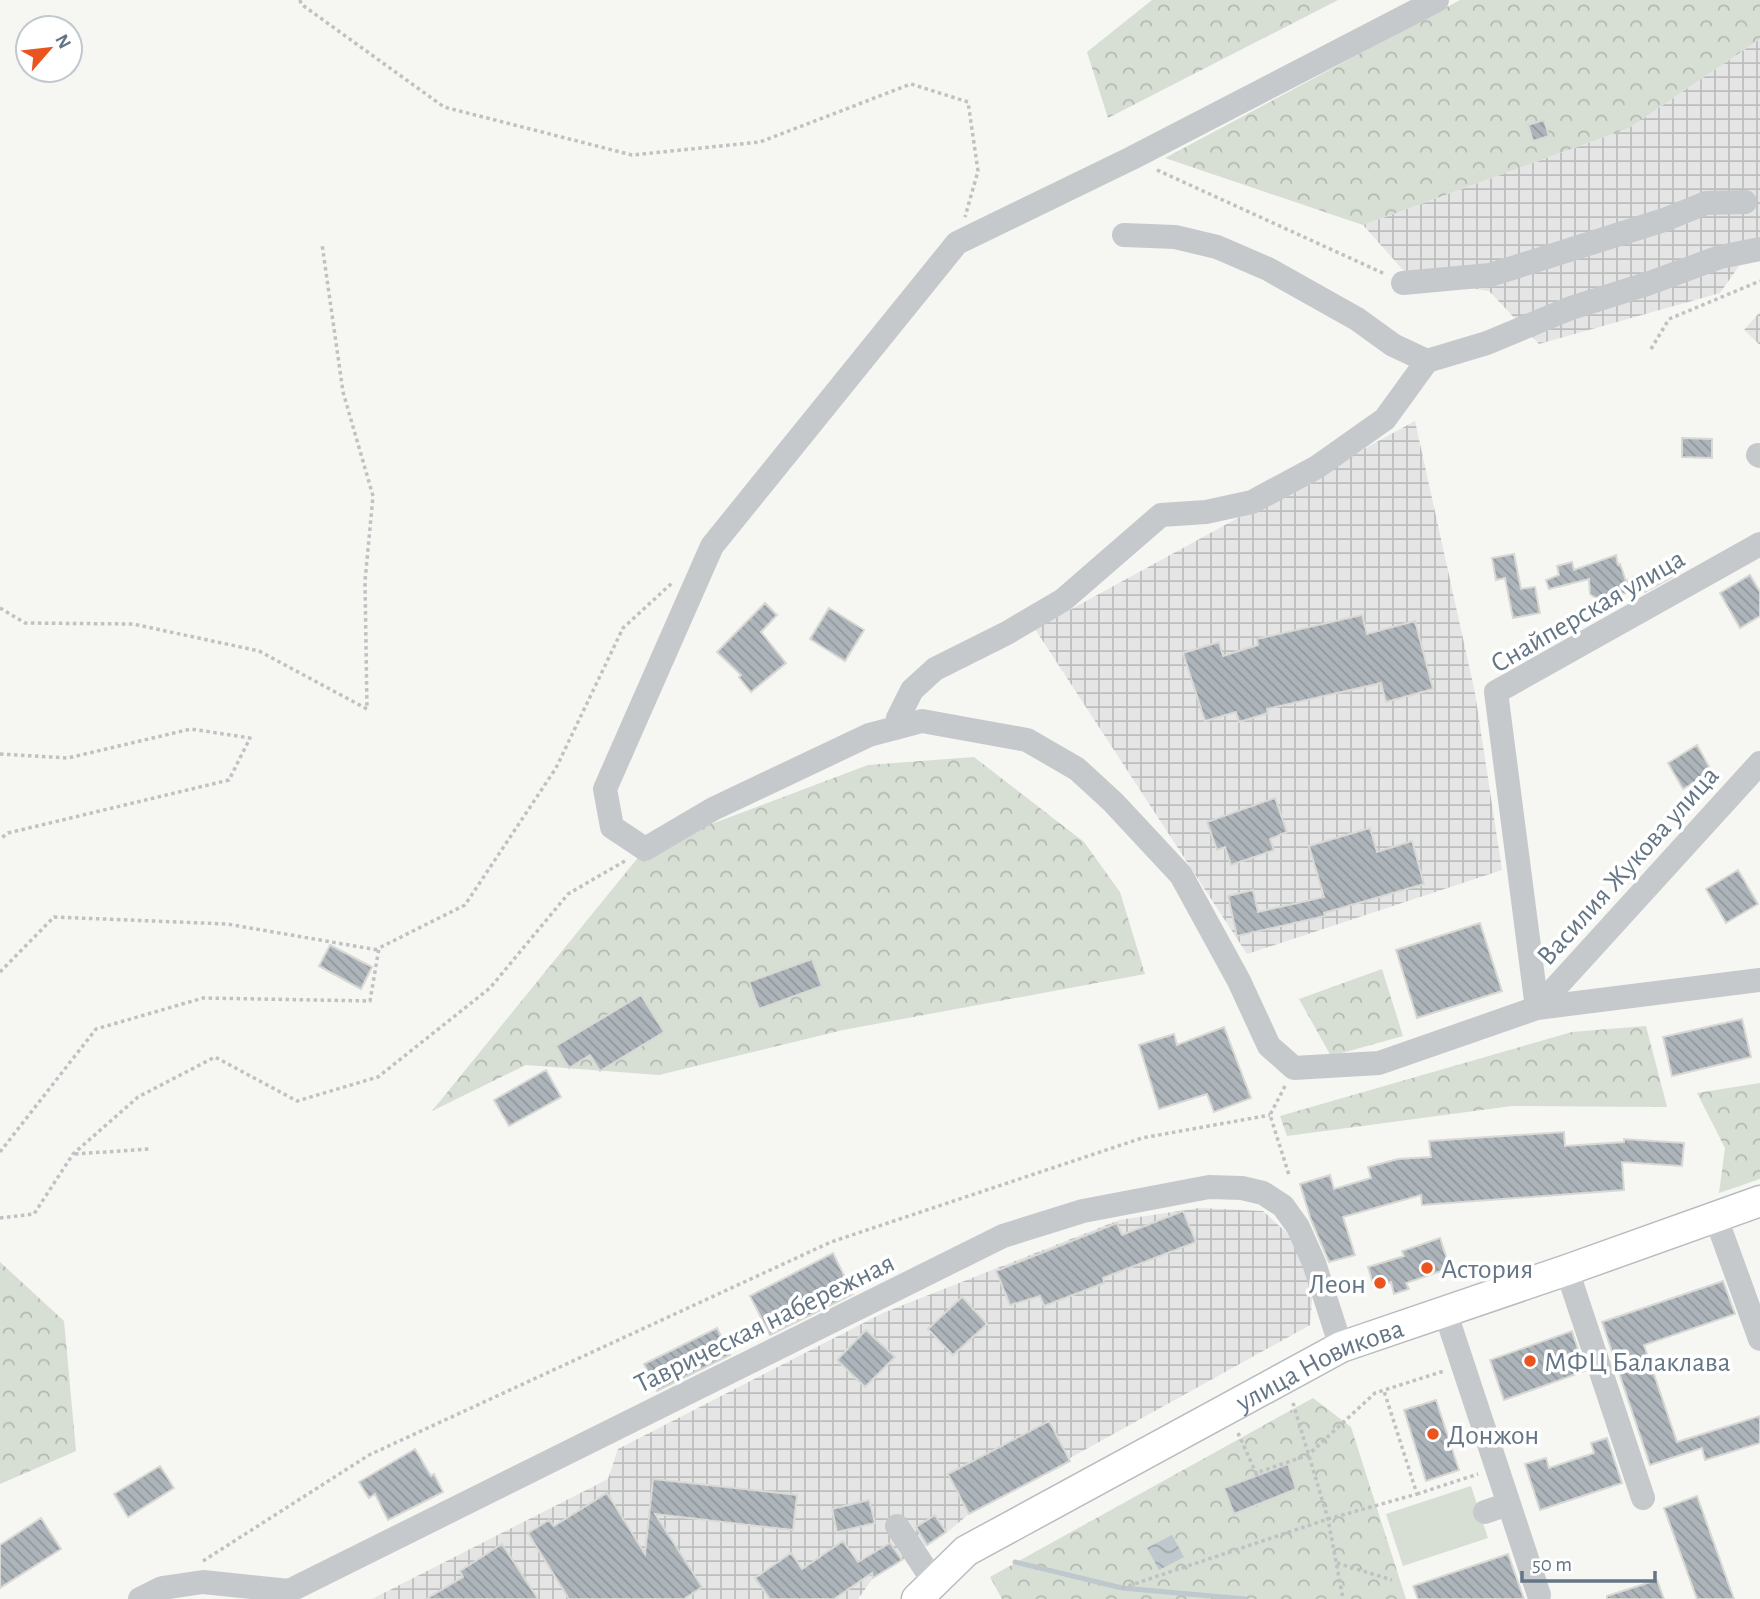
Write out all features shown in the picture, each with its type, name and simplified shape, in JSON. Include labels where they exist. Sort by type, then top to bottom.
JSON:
[{"type":"main road","name":"улица Новикова","points":[[926,1593],[966,1551],[1341,1348],[1760,1200]]},
{"type":"street","points":[[1437,0],[1132,158],[957,243],[712,546],[605,789],[612,827],[645,849],[713,809],[869,735],[922,721],[1027,740],[1077,769],[1113,802],[1181,875],[1238,981],[1269,1046],[1294,1068],[1379,1063],[1537,1008],[1760,980]]},
{"type":"street","points":[[1403,283],[1490,275],[1664,220],[1706,203],[1755,207]]},
{"type":"street","points":[[1124,235],[1175,237],[1217,247],[1268,269],[1357,319],[1393,345],[1427,361]]},
{"type":"street","points":[[896,728],[912,690],[935,669],[1007,633],[1063,600],[1161,515],[1206,512],[1252,502],[1317,467],[1385,418],[1427,361],[1487,342],[1571,308],[1720,257],[1760,249]]},
{"type":"street","name":"Снайперская улица","points":[[1537,1008],[1496,692],[1760,544]]},
{"type":"street","name":"Василия Жукова улица","points":[[1537,1008],[1760,763]]},
{"type":"street","name":"Таврическая набережная","points":[[141,1599],[162,1588],[203,1581],[289,1591],[1003,1236],[1083,1212],[1209,1187],[1242,1188],[1264,1193],[1283,1206],[1298,1227],[1314,1263],[1341,1348]]},
{"type":"street","points":[[1716,1217],[1760,1339]]},
{"type":"street","points":[[1567,1270],[1643,1498]]},
{"type":"street","points":[[1444,1311],[1539,1595]]},
{"type":"street","points":[[1485,1512],[1508,1504]]},
{"type":"street","points":[[897,1526],[926,1593]]},
{"type":"path","points":[[300,0],[301,4],[444,107],[632,155],[760,142],[911,84],[968,102],[978,171],[957,243]]},
{"type":"path","points":[[1132,158],[1403,283]]},
{"type":"path","points":[[0,608],[25,623],[133,624],[258,651],[367,709],[365,581],[373,496],[343,392],[321,244]]},
{"type":"path","points":[[1651,349],[1669,319],[1760,281]]},
{"type":"path","points":[[0,1152],[96,1029],[203,998],[370,1001],[379,948],[465,905],[556,768],[623,628],[673,582]]},
{"type":"path","points":[[0,754],[68,758],[191,729],[250,738],[229,780],[8,832],[0,839]]},
{"type":"path","points":[[0,1218],[34,1214],[73,1154],[138,1097],[215,1057],[297,1101],[378,1077],[490,988],[568,894],[645,849]]},
{"type":"path","points":[[0,972],[54,917],[227,924],[378,950]]},
{"type":"path","points":[[1289,1175],[1270,1115],[1294,1068]]},
{"type":"path","points":[[196,1566],[369,1455],[831,1242],[1142,1138],[1270,1115]]},
{"type":"path","points":[[73,1154],[150,1149]]},
{"type":"path","points":[[1238,1433],[1256,1474],[1308,1455],[1375,1393],[1462,1366]]},
{"type":"path","points":[[1384,1391],[1417,1494]]},
{"type":"path","points":[[1293,1403],[1328,1519],[1343,1599]]},
{"type":"path","points":[[1122,1588],[1328,1519],[1496,1468]]},
{"type":"path","points":[[1336,1563],[1392,1580]]},
{"type":"shaded area","points":[[1760,39],[1760,236],[1720,293],[1539,344],[1489,291],[1411,279],[1363,225],[1629,128]]},
{"type":"shaded area","points":[[1760,312],[1760,345],[1744,330]]},
{"type":"shaded area","points":[[1415,421],[1475,693],[1502,870],[1247,954],[1035,629]]},
{"type":"shaded area","points":[[1199,1208],[1263,1211],[1300,1245],[1313,1288],[1310,1325],[969,1514],[946,1533],[873,1578],[858,1599],[372,1599],[608,1479],[618,1449],[883,1313],[1119,1220]]},
{"type":"green space","points":[[1152,0],[1338,0],[1108,118],[1087,52]]},
{"type":"green space","points":[[1460,0],[1760,0],[1760,39],[1629,128],[1363,225],[1165,158]]},
{"type":"green space","points":[[974,757],[1084,842],[1120,892],[1145,974],[843,1030],[659,1075],[526,1065],[432,1111],[645,849],[868,765]]},
{"type":"green space","points":[[1382,969],[1403,1036],[1331,1056],[1299,999]]},
{"type":"green space","points":[[1646,1026],[1667,1107],[1512,1106],[1287,1136],[1280,1116],[1572,1032]]},
{"type":"green space","points":[[1760,1083],[1760,1179],[1719,1193],[1725,1148],[1697,1093]]},
{"type":"green space","points":[[0,1262],[64,1321],[76,1451],[0,1484]]},
{"type":"green space","points":[[1313,1398],[1351,1427],[1406,1599],[1002,1599],[990,1577]]},
{"type":"green space","points":[[1471,1486],[1488,1538],[1403,1566],[1386,1514]]},
{"type":"water","points":[[1172,1535],[1184,1557],[1159,1570],[1147,1548]]},
{"type":"building","points":[[1544,120],[1549,136],[1533,141],[1528,125]]},
{"type":"building","points":[[1682,438],[1712,439],[1712,458],[1682,457]]},
{"type":"building","points":[[1514,554],[1521,589],[1535,587],[1540,613],[1513,618],[1505,578],[1496,580],[1492,558]]},
{"type":"building","points":[[1616,555],[1626,581],[1663,561],[1672,577],[1645,592],[1642,587],[1602,602],[1590,594],[1589,579],[1549,589],[1546,580],[1559,575],[1557,566],[1572,562],[1574,570]]},
{"type":"building","points":[[1750,575],[1760,592],[1760,616],[1740,628],[1720,593]]},
{"type":"building","points":[[765,603],[777,615],[761,632],[786,663],[751,692],[739,677],[741,675],[717,652]]},
{"type":"building","points":[[829,608],[864,630],[845,661],[810,639]]},
{"type":"building","points":[[1362,615],[1367,634],[1415,621],[1433,689],[1386,702],[1381,683],[1267,709],[1268,713],[1239,722],[1236,712],[1205,721],[1183,653],[1219,642],[1223,656],[1258,645],[1257,639]]},
{"type":"building","points":[[1697,745],[1712,772],[1683,789],[1668,763]]},
{"type":"building","points":[[1275,798],[1287,832],[1270,839],[1274,850],[1231,865],[1225,847],[1217,850],[1207,822]]},
{"type":"building","points":[[1370,828],[1377,852],[1412,841],[1424,884],[1324,913],[1325,916],[1237,936],[1228,896],[1253,890],[1258,912],[1324,897],[1309,846]]},
{"type":"building","points":[[1738,870],[1758,904],[1726,923],[1706,889]]},
{"type":"building","points":[[1480,923],[1502,991],[1417,1018],[1396,950]]},
{"type":"building","points":[[330,945],[372,967],[361,989],[319,966]]},
{"type":"building","points":[[812,959],[822,986],[759,1009],[749,982]]},
{"type":"building","points":[[641,995],[664,1032],[600,1071],[590,1055],[569,1068],[556,1046]]},
{"type":"building","points":[[1742,1019],[1751,1057],[1672,1076],[1663,1037]]},
{"type":"building","points":[[1224,1027],[1251,1098],[1214,1112],[1207,1094],[1159,1109],[1139,1045],[1174,1034],[1177,1045]]},
{"type":"building","points":[[546,1070],[561,1097],[509,1126],[494,1100]]},
{"type":"building","points":[[1564,1132],[1565,1146],[1624,1142],[1624,1139],[1684,1143],[1682,1166],[1622,1162],[1624,1190],[1422,1205],[1421,1195],[1343,1217],[1355,1255],[1329,1262],[1311,1220],[1300,1184],[1330,1175],[1334,1189],[1371,1178],[1368,1167],[1398,1159],[1431,1157],[1429,1141]]},
{"type":"building","points":[[1183,1211],[1196,1242],[1103,1278],[1104,1283],[1044,1306],[1040,1296],[1010,1305],[996,1271],[1117,1223],[1122,1235]]},
{"type":"building","points":[[1440,1238],[1450,1268],[1406,1283],[1409,1289],[1394,1294],[1391,1282],[1374,1287],[1368,1267],[1404,1256],[1402,1251]]},
{"type":"building","points":[[833,1253],[853,1294],[770,1335],[750,1296]]},
{"type":"building","points":[[1723,1281],[1735,1314],[1644,1345],[1677,1442],[1760,1416],[1760,1443],[1705,1460],[1702,1448],[1650,1465],[1602,1322]]},
{"type":"building","points":[[962,1297],[987,1324],[953,1355],[928,1329]]},
{"type":"building","points":[[717,1328],[730,1355],[657,1391],[644,1364]]},
{"type":"building","points":[[866,1330],[895,1357],[865,1387],[837,1360]]},
{"type":"building","points":[[1572,1331],[1585,1371],[1504,1400],[1490,1360]]},
{"type":"building","points":[[1436,1400],[1459,1470],[1426,1481],[1404,1410]]},
{"type":"building","points":[[1049,1421],[1070,1461],[969,1514],[948,1474]]},
{"type":"building","points":[[1607,1438],[1622,1483],[1540,1510],[1525,1464],[1546,1458],[1549,1468],[1594,1453],[1591,1443]]},
{"type":"building","points":[[415,1449],[431,1476],[434,1474],[443,1492],[388,1520],[375,1494],[369,1498],[359,1482]]},
{"type":"building","points":[[1288,1464],[1296,1489],[1234,1514],[1224,1488]]},
{"type":"building","points":[[160,1466],[174,1488],[128,1517],[114,1494]]},
{"type":"building","points":[[653,1479],[797,1495],[793,1530],[655,1514],[702,1587],[684,1599],[569,1599],[528,1533],[549,1520],[554,1526],[607,1493],[645,1554]]},
{"type":"building","points":[[1697,1496],[1734,1599],[1697,1599],[1664,1508]]},
{"type":"building","points":[[869,1500],[875,1523],[837,1532],[832,1509]]},
{"type":"building","points":[[935,1515],[946,1532],[927,1545],[916,1527]]},
{"type":"building","points":[[41,1518],[61,1549],[0,1588],[0,1545]]},
{"type":"building","points":[[843,1541],[858,1562],[890,1543],[902,1560],[873,1578],[872,1573],[834,1599],[770,1599],[755,1578],[791,1553],[802,1569]]},
{"type":"building","points":[[502,1544],[538,1599],[426,1599],[463,1577],[460,1571]]},
{"type":"building","points":[[1508,1554],[1524,1599],[1418,1599],[1413,1586]]},
{"type":"building","points":[[1657,1580],[1664,1599],[1607,1599],[1607,1596]]},
{"type":"waterway","points":[[1015,1562],[1122,1588],[1245,1599]]},
{"type":"place","name":"Астория","points":[[1427,1268]]},
{"type":"place","name":"Леон","points":[[1380,1283]]},
{"type":"place","name":"МФЦ Балаклава","points":[[1530,1361]]},
{"type":"place","name":"Донжон","points":[[1433,1434]]}]
